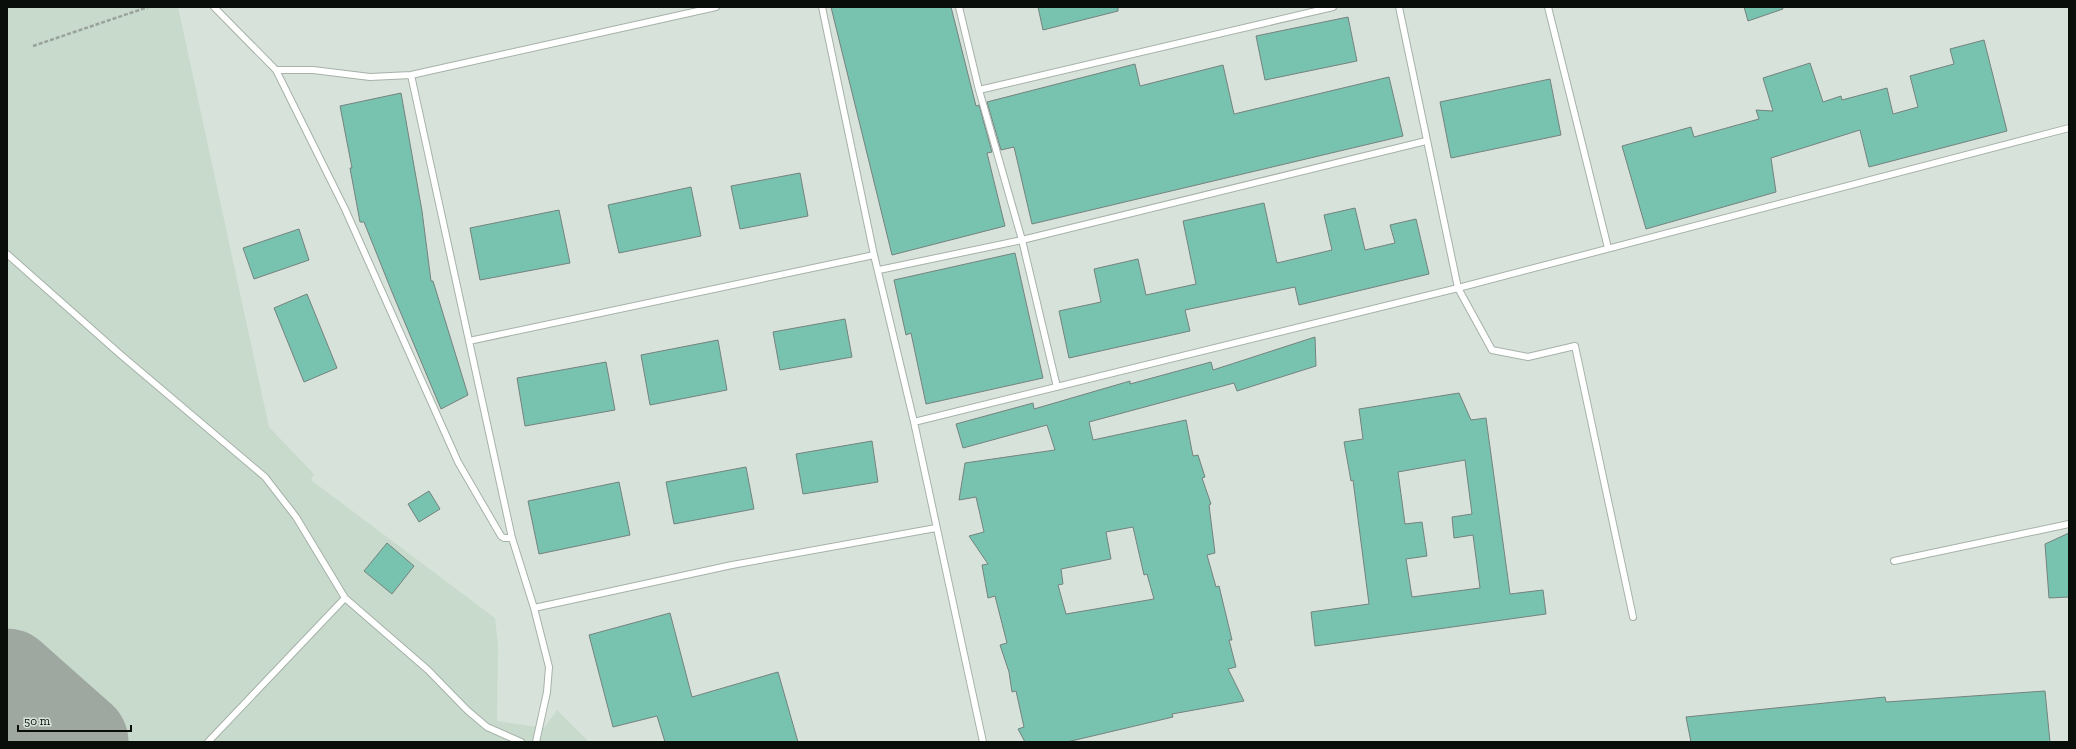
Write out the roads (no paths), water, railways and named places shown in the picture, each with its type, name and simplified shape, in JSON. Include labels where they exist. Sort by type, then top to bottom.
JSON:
[{"type":"lane","points":[[214,7],[276,70],[345,209],[458,462],[501,536],[504,538],[512,538]]},
{"type":"lane","points":[[276,70],[313,70],[370,77],[411,75],[716,7]]},
{"type":"lane","points":[[822,7],[874,255],[879,270],[914,422],[983,742]]},
{"type":"lane","points":[[959,7],[979,90],[1022,240],[1057,387]]},
{"type":"lane","points":[[979,90],[1333,7]]},
{"type":"lane","points":[[1399,7],[1458,288],[1492,350],[1528,357],[1575,346],[1633,618]]},
{"type":"lane","points":[[1548,7],[1608,248]]},
{"type":"lane","points":[[411,75],[512,538],[534,608],[549,667],[547,692],[536,742]]},
{"type":"lane","points":[[914,422],[1458,288],[2069,128]]},
{"type":"lane","points":[[879,270],[1022,240],[1426,141]]},
{"type":"lane","points":[[7,254],[121,355],[265,477],[296,517],[345,598],[428,670],[467,710],[487,727],[521,742]]},
{"type":"lane","points":[[469,341],[874,255]]},
{"type":"lane","points":[[1894,561],[2069,524]]},
{"type":"lane","points":[[534,608],[732,565],[936,528]]},
{"type":"lane","points":[[208,742],[345,598]]}]
